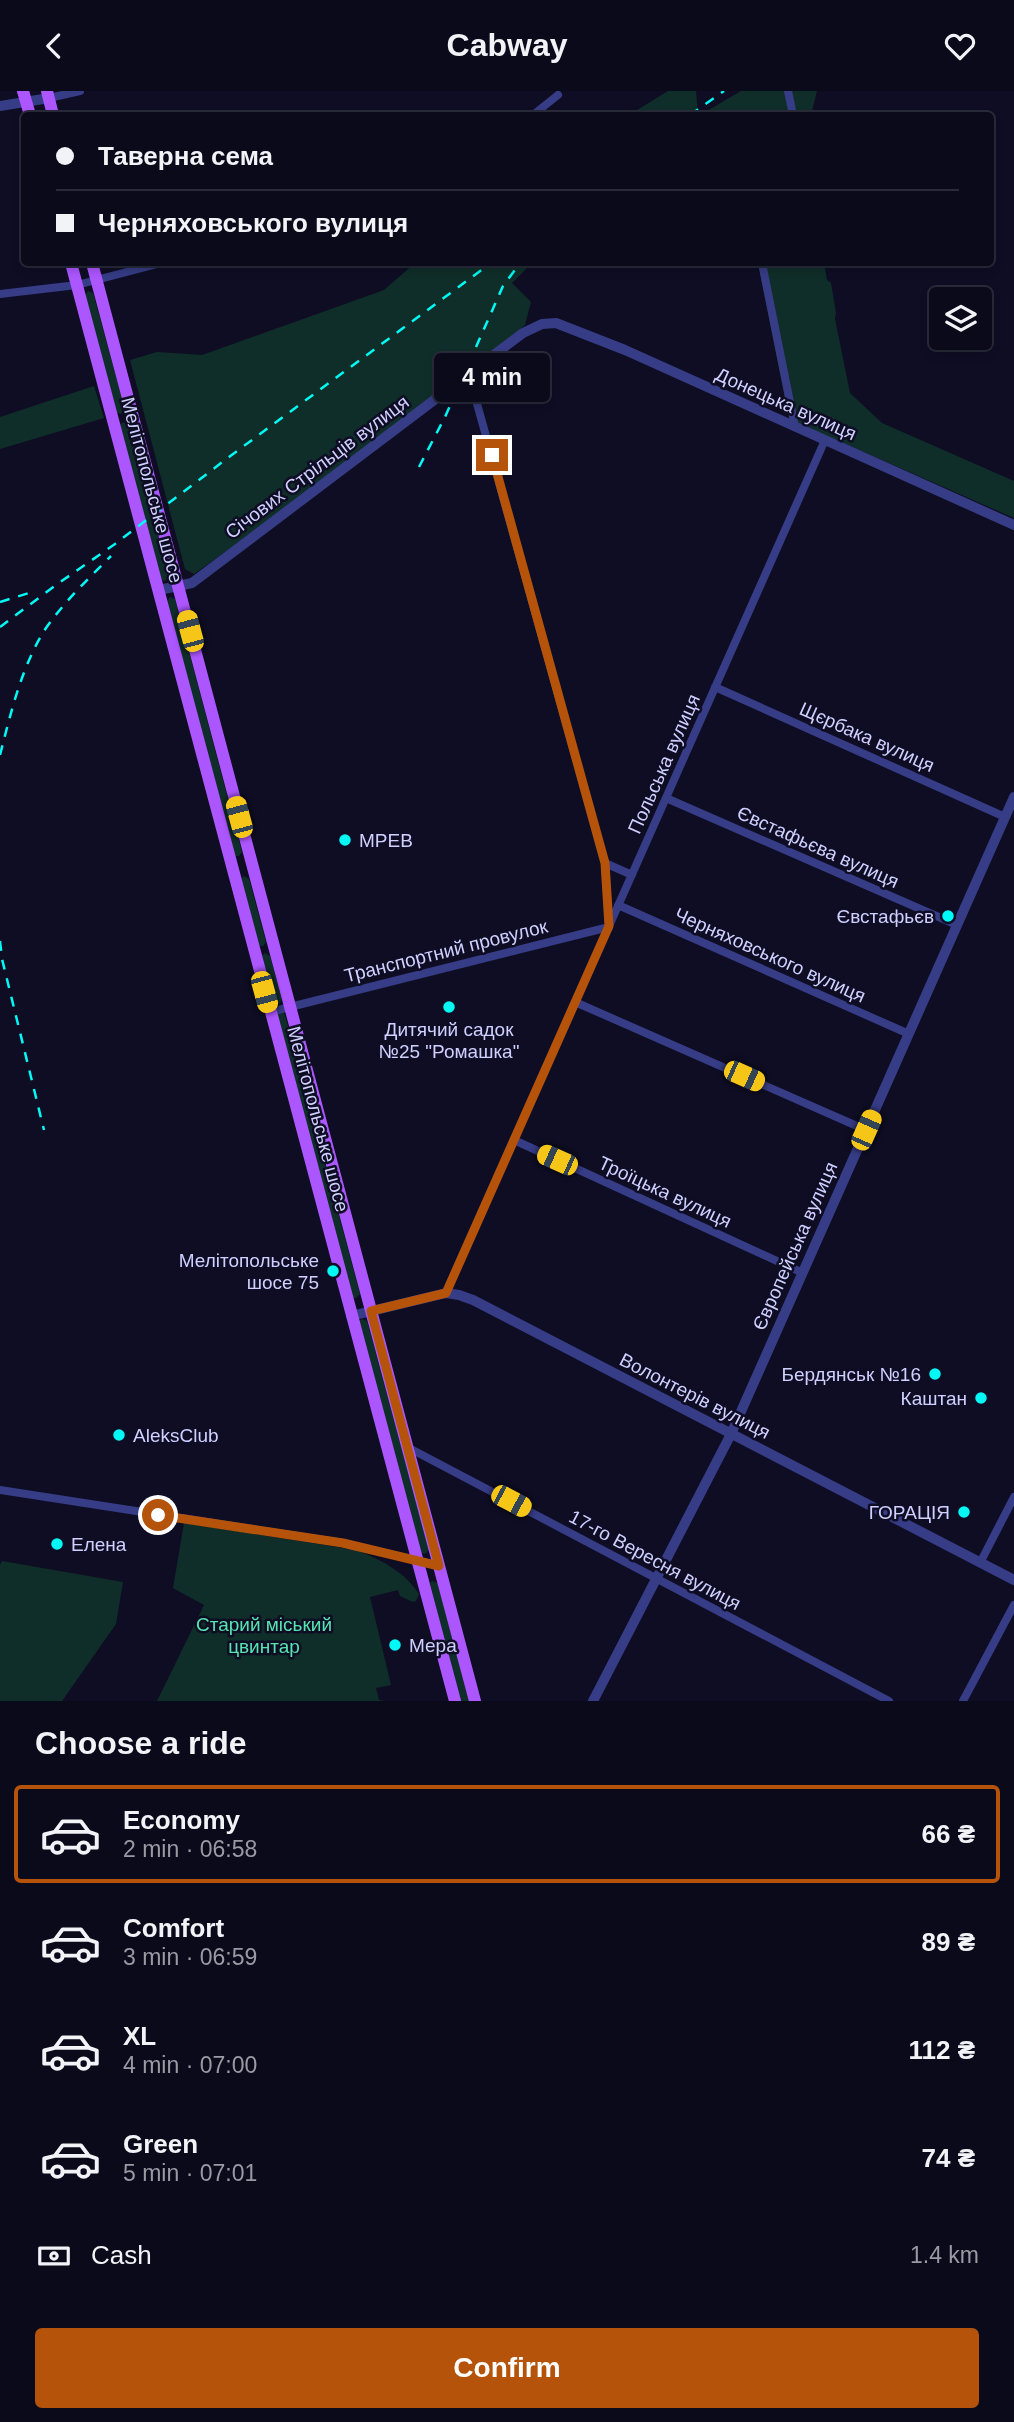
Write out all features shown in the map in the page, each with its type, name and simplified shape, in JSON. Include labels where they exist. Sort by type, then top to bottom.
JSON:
[{"type":"main road","points":[[48,95],[52,112]]},
{"type":"main road","name":"Мелітопольське шосе","points":[[72,266],[455,1701]]},
{"type":"main road","name":"Мелітопольське шосе","points":[[93,266],[475,1701]]},
{"type":"street","points":[[0,106],[25,97],[80,91]]},
{"type":"street","points":[[788,91],[792,112]]},
{"type":"street","points":[[537,112],[558,95]]},
{"type":"street","points":[[0,294],[77,285],[149,266]]},
{"type":"street","points":[[763,266],[794,427]]},
{"type":"street","name":"Донецька вулиця","points":[[542,324],[556,323],[625,350],[1014,525]]},
{"type":"street","name":"Січових Стрільців вулиця","points":[[159,590],[192,583],[523,333],[542,324]]},
{"type":"street","points":[[469,375],[605,863],[609,926]]},
{"type":"street","name":"Польська вулиця","points":[[446,1293],[825,440]]},
{"type":"street","name":"Щєрбака вулиця","points":[[715,687],[1005,817]]},
{"type":"street","name":"Європейська вулиця","points":[[593,1701],[731,1434],[1014,797]]},
{"type":"street","name":"Євстафьєва вулиця","points":[[666,798],[957,925]]},
{"type":"street","points":[[605,863],[632,875]]},
{"type":"street","name":"Черняховського вулиця","points":[[618,905],[909,1034]]},
{"type":"street","name":"Транспортний провулок","points":[[270,1012],[609,926]]},
{"type":"street","points":[[575,1002],[866,1130]]},
{"type":"street","name":"Троїцька вулиця","points":[[514,1140],[803,1273]]},
{"type":"street","points":[[351,1315],[446,1293]]},
{"type":"street","name":"Волонтерів вулиця","points":[[446,1293],[473,1300],[1014,1580]]},
{"type":"street","name":"17-го Вересня вулиця","points":[[407,1447],[890,1701]]},
{"type":"street","points":[[0,1490],[343,1543],[439,1566]]},
{"type":"street","points":[[980,1563],[1014,1497]]},
{"type":"street","points":[[963,1701],[1014,1605]]},
{"type":"green space","points":[[668,91],[696,91],[698,112],[634,112]]},
{"type":"green space","points":[[741,91],[817,91],[812,112],[705,112]]},
{"type":"green space","points":[[412,266],[529,266],[512,283],[531,302],[525,325],[449,387],[194,574],[185,569],[130,360],[157,352],[202,355],[384,290]]},
{"type":"green space","points":[[759,266],[825,266],[827,280],[831,283],[835,319],[850,393],[882,423],[1014,481],[1014,518],[798,423],[785,399]]},
{"type":"green space","points":[[88,291],[93,293],[125,409],[121,414],[117,413],[85,295]]},
{"type":"green space","points":[[94,386],[104,418],[0,449],[0,417]]},
{"type":"green space","points":[[123,422],[128,425],[169,576],[165,581],[161,580],[120,425]]},
{"type":"green space","points":[[170,597],[175,599],[242,852],[239,856],[235,856],[167,601]]},
{"type":"green space","points":[[244,876],[249,879],[266,942],[263,946],[259,946],[241,879]]},
{"type":"green space","points":[[265,953],[270,956],[282,1000],[279,1004],[275,1003],[262,956]]},
{"type":"green space","points":[[282,1012],[360,1294],[356,1298],[352,1298],[277,1015]]},
{"type":"green space","points":[[359,1321],[367,1321],[429,1550],[425,1554],[421,1553]]},
{"type":"green space","name":"Старий міський цвинтар","points":[[184,1523],[356,1550],[383,1562],[406,1579],[419,1594],[416,1601],[400,1596],[398,1590],[370,1597],[391,1685],[376,1688],[379,1700],[385,1701],[157,1701],[204,1605],[173,1588]]},
{"type":"green space","points":[[2,1561],[123,1582],[116,1624],[62,1701],[0,1701]]},
{"type":"green space","points":[[430,1583],[438,1583],[469,1701],[460,1701]]},
{"type":"railway","points":[[694,112],[724,91]]},
{"type":"railway","points":[[0,627],[487,266]]},
{"type":"railway","points":[[419,467],[445,417],[503,286],[518,266]]},
{"type":"railway","points":[[0,755],[18,689],[38,642],[77,590],[111,556]]},
{"type":"railway","points":[[0,602],[32,592]]},
{"type":"railway","points":[[0,941],[2,959],[44,1130]]},
{"type":"place","name":"МРЕВ","points":[[345,840]]},
{"type":"place","name":"Євстафьєв","points":[[948,916]]},
{"type":"place","name":"Дитячий садок №25 \"Ромашка\"","points":[[449,1007]]},
{"type":"place","name":"Мелітопольське шосе 75","points":[[333,1271]]},
{"type":"place","name":"Бердянськ №16","points":[[935,1374]]},
{"type":"place","name":"Каштан","points":[[981,1398]]},
{"type":"place","name":"AleksClub","points":[[119,1435]]},
{"type":"place","name":"ГОРАЦІЯ","points":[[964,1512]]},
{"type":"place","name":"Елена","points":[[57,1544]]},
{"type":"place","name":"Мера","points":[[395,1645]]},
{"type":"route","points":[[158,1515],[343,1543],[439,1566],[371,1311],[446,1293],[609,926],[605,863],[492,455]]}]
